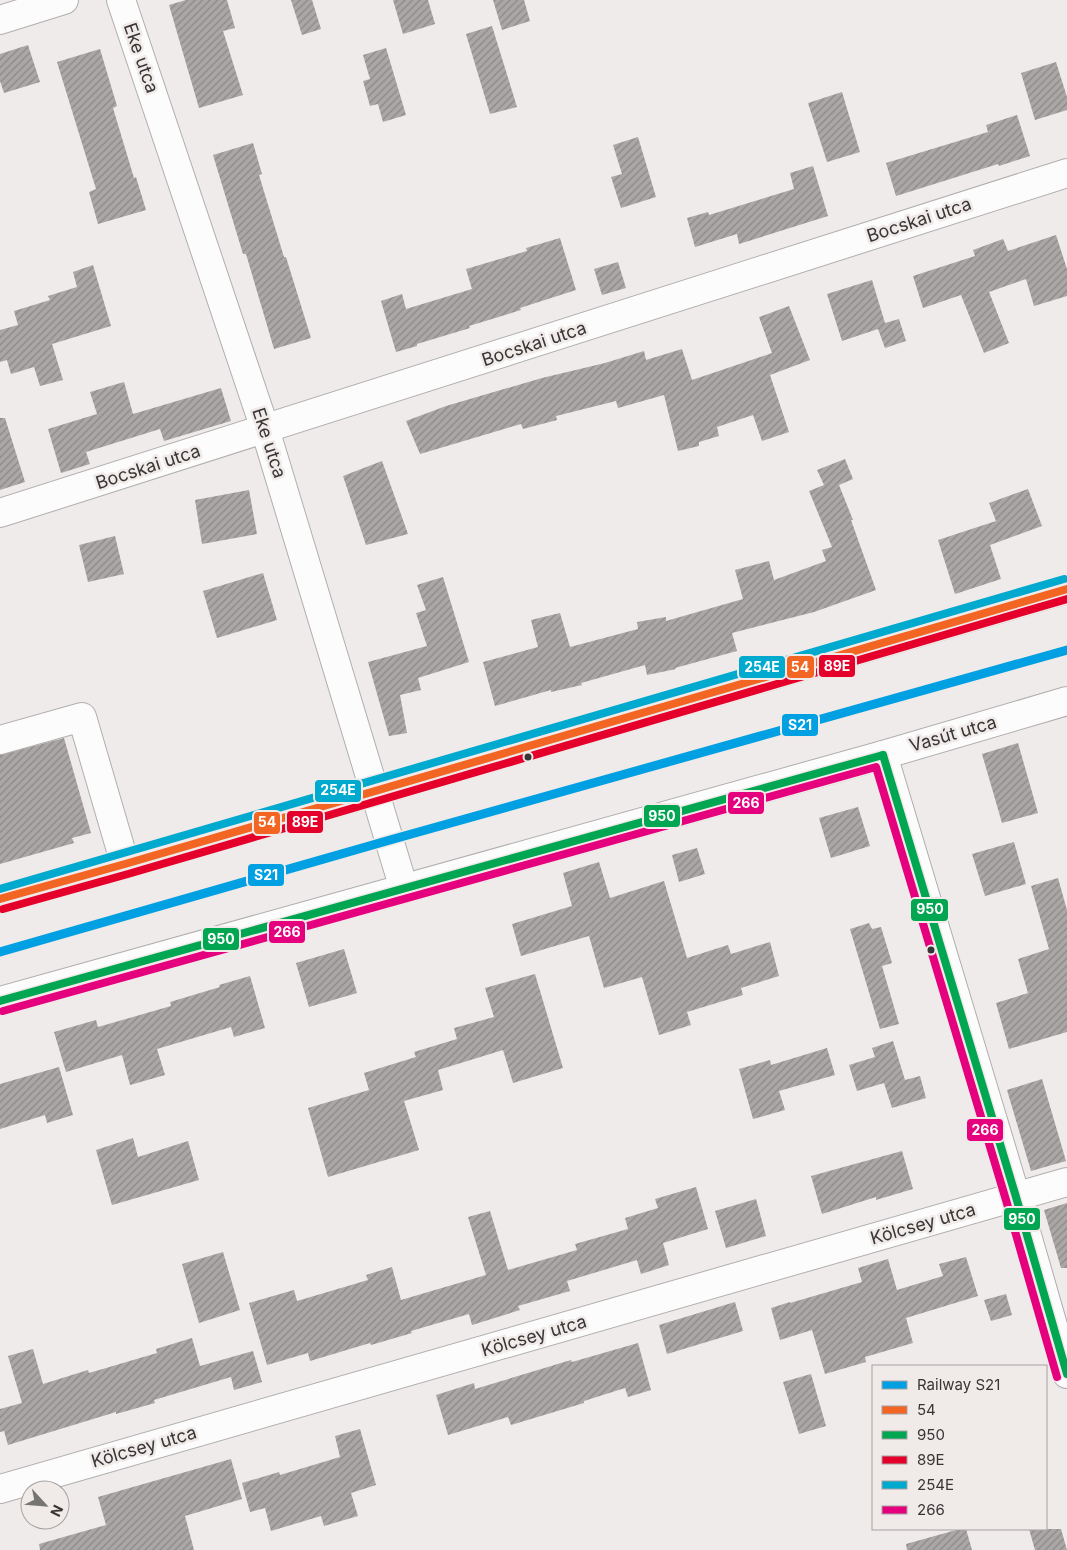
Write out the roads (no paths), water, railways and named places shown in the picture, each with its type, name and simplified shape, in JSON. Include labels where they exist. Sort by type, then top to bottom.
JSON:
[{"type":"street","points":[[0,20],[64,0]]},
{"type":"street","name":"Eke utca","points":[[121,0],[265,429],[376,791],[404,889]]},
{"type":"street","name":"Bocskai utca","points":[[0,514],[1067,173]]},
{"type":"street","points":[[0,899],[1067,589]]},
{"type":"street","name":"Vasút utca","points":[[0,1001],[883,755],[1067,700]]},
{"type":"street","points":[[0,740],[82,717],[125,864]]},
{"type":"street","points":[[883,755],[1016,1197],[1067,1374]]},
{"type":"street","name":"Kölcsey utca","points":[[0,1489],[1067,1182]]},
{"type":"rail line","name":"S21","points":[[0,952],[390,840],[1067,650]]}]
